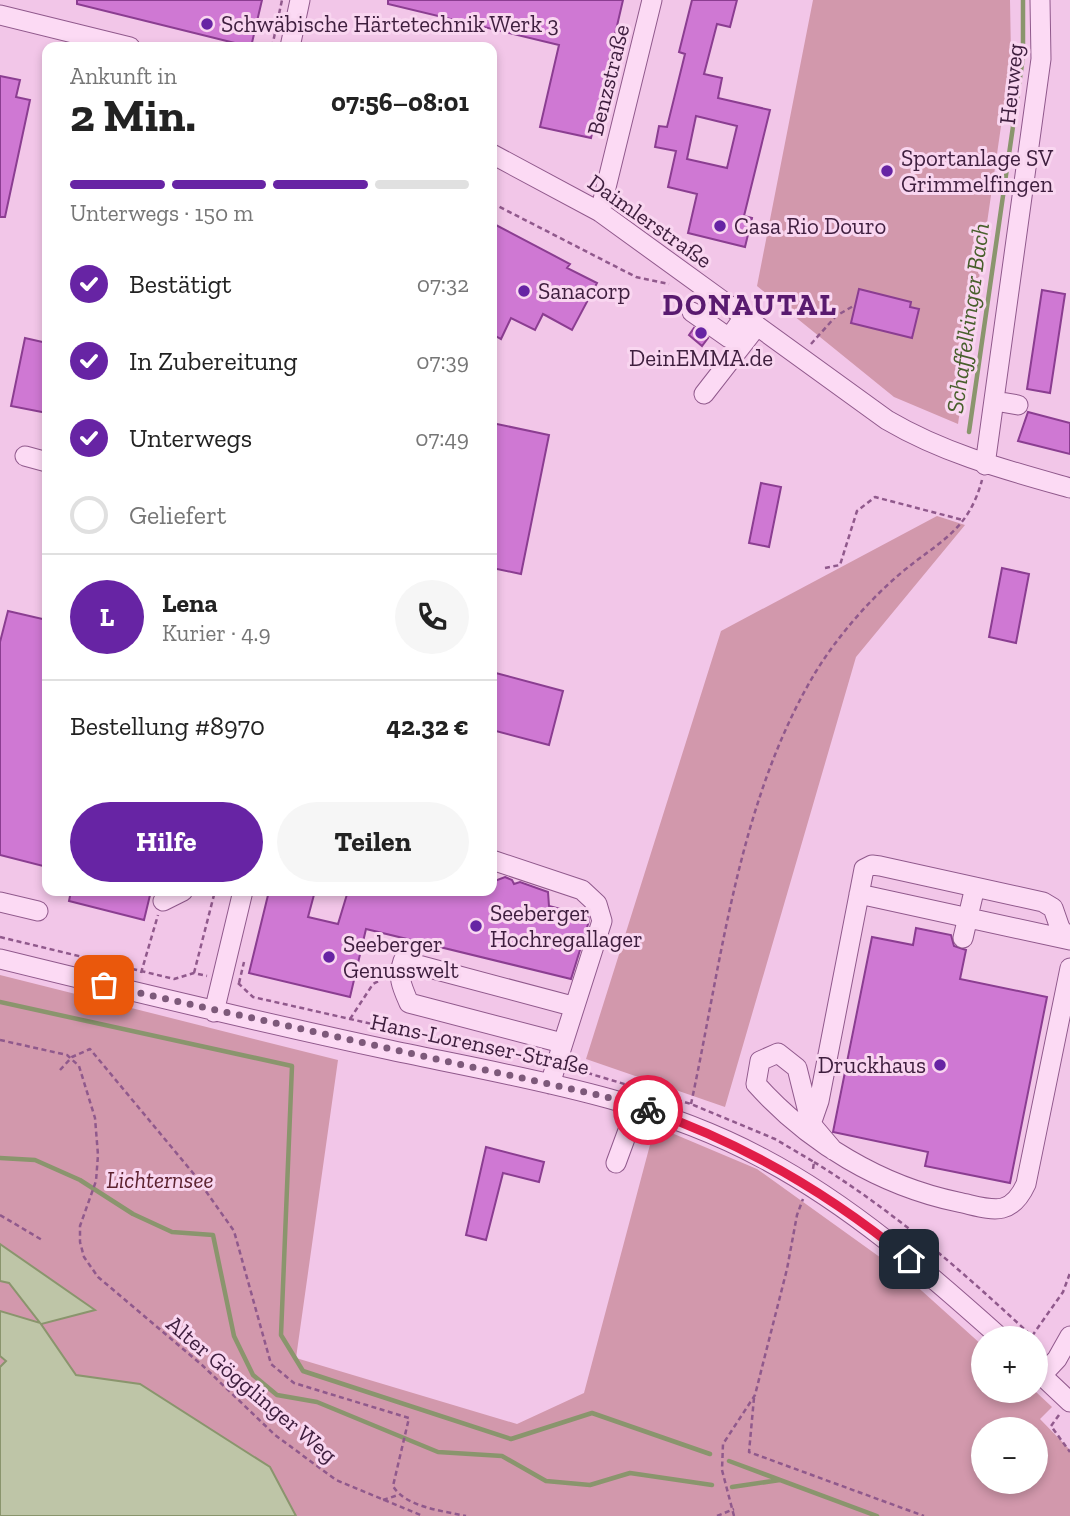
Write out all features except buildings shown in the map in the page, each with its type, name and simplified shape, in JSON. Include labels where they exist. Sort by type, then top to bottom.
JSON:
[{"type":"street","points":[[291,42],[300,0]]},
{"type":"street","name":"Benzstraße","points":[[600,212],[652,0]]},
{"type":"street","name":"Heuweg","points":[[984,472],[1041,59],[1040,0]]},
{"type":"street","points":[[0,15],[110,42]]},
{"type":"street","name":"Daimlerstraße","points":[[497,157],[600,212],[887,420],[984,472],[1070,488]]},
{"type":"street","points":[[692,312],[729,338],[750,321]]},
{"type":"street","points":[[704,394],[750,321]]},
{"type":"street","points":[[995,401],[1018,405]]},
{"type":"street","points":[[25,456],[42,461]]},
{"type":"street","points":[[497,862],[582,890],[597,904],[602,921],[581,994],[572,1006],[550,1084]]},
{"type":"street","points":[[811,1124],[819,1101],[864,869],[872,865],[1043,902],[1053,908],[1060,928],[1070,939]]},
{"type":"street","points":[[962,938],[975,887]]},
{"type":"street","points":[[859,894],[1070,939]]},
{"type":"street","points":[[163,901],[173,896]]},
{"type":"street","points":[[215,1012],[242,896]]},
{"type":"street","points":[[0,902],[38,911]]},
{"type":"street","name":"Hans-Lorenser-Straße","points":[[0,959],[215,1012],[550,1084],[637,1106],[720,1138],[809,1185],[860,1219],[987,1326]]},
{"type":"street","points":[[562,1043],[409,1003],[400,984],[399,972],[403,961],[572,1006]]},
{"type":"street","points":[[833,1150],[811,1124],[797,1068],[778,1053],[760,1061],[756,1084],[772,1102],[833,1150],[888,1182],[940,1198],[986,1208],[1006,1209],[1018,1202],[1026,1184],[1070,968]]},
{"type":"street","points":[[616,1163],[637,1106]]},
{"type":"street","points":[[1048,1366],[1057,1359],[1070,1336]]},
{"type":"street","points":[[1048,1381],[1070,1402]]},
{"type":"path","points":[[273,42],[282,0]]},
{"type":"path","points":[[811,344],[836,316],[855,305]]},
{"type":"path","points":[[691,1104],[720,951],[775,754],[815,674],[848,629],[901,573],[943,542],[963,520],[975,505],[984,472]]},
{"type":"path","points":[[825,568],[840,565],[857,511],[875,497],[963,520]]},
{"type":"path","points":[[194,973],[214,896]]},
{"type":"path","points":[[141,972],[163,901]]},
{"type":"path","points":[[0,937],[174,979],[194,973],[223,979],[239,983],[253,997],[556,1065],[691,1104],[775,1139],[857,1188],[986,1291],[1023,1326]]},
{"type":"path","points":[[350,1019],[373,984],[399,972]]},
{"type":"path","points":[[0,1040],[72,1058]]},
{"type":"path","points":[[60,1070],[72,1058],[90,1049],[194,1173],[234,1230],[271,1364],[294,1383],[409,1418],[409,1427],[393,1479],[398,1495]]},
{"type":"path","name":"Alter Gögglinger Weg","points":[[72,1058],[84,1078],[97,1131],[96,1181],[80,1226],[84,1257],[98,1277],[202,1365],[275,1434],[336,1480],[423,1516]]},
{"type":"path","points":[[814,1162],[809,1185],[797,1215],[788,1269],[755,1395],[749,1452],[925,1516]]},
{"type":"path","points":[[0,1215],[42,1240]]},
{"type":"path","points":[[1041,1326],[1063,1292],[1070,1273]]},
{"type":"path","points":[[734,1516],[722,1470],[723,1444],[755,1395]]},
{"type":"path","points":[[1070,1402],[1051,1426],[1070,1452]]},
{"type":"path","points":[[383,1500],[398,1495],[421,1505],[466,1516]]},
{"type":"path","points":[[718,1516],[734,1509]]},
{"type":"green space","name":"Sportanlage SV Grimmelfingen","points":[[813,0],[1010,0],[1011,57],[958,424],[894,397],[757,286]]},
{"type":"green space","points":[[937,516],[965,525],[856,657],[725,1107],[586,1059],[721,631]]},
{"type":"green space","name":"Lichternsee","points":[[0,975],[338,1060],[296,1358],[517,1424],[584,1393],[655,1126],[757,1169],[902,1273],[971,1335],[971,1403],[1048,1403],[1052,1407],[1042,1417],[971,1417],[971,1494],[1048,1494],[1048,1427],[1070,1450],[1070,1516],[0,1516]]},
{"type":"shaded area","points":[[0,1244],[95,1310],[41,1324],[76,1375],[140,1384],[270,1467],[296,1516],[0,1516],[0,1367],[6,1361],[0,1356],[0,1311],[40,1323],[9,1283],[0,1281]]},
{"type":"waterway","name":"Schaffelkinger Bach","points":[[969,432],[1023,57],[1023,0]]},
{"type":"waterway","points":[[0,1002],[292,1066],[281,1335],[303,1371],[511,1439],[592,1413],[710,1454]]},
{"type":"waterway","points":[[0,1158],[35,1160],[80,1180],[133,1214],[172,1232],[213,1235],[234,1336],[253,1375],[277,1395],[317,1402],[438,1452],[502,1456],[546,1481],[590,1485],[630,1473],[712,1485]]},
{"type":"waterway","points":[[729,1461],[877,1516]]},
{"type":"waterway","points":[[732,1487],[780,1480]]},
{"type":"way so far","points":[[104,985],[607,1097],[648,1110]]},
{"type":"place","name":"Schwäbische Härtetechnik Werk 3","points":[[207,24]]},
{"type":"place","name":"Sportanlage SV Grimmelfingen","points":[[887,171]]},
{"type":"place","name":"Casa Rio Douro","points":[[720,226]]},
{"type":"place","name":"Sanacorp","points":[[524,291]]},
{"type":"place","name":"DeinEMMA.de","points":[[701,333]]},
{"type":"place","name":"Seeberger Hochregallager","points":[[476,926]]},
{"type":"place","name":"Seeberger Genusswelt","points":[[329,957]]},
{"type":"place","name":"Druckhaus","points":[[940,1065]]},
{"type":"district","name":"DONAUTAL","points":[[750,305]]},
{"type":"route","points":[[648,1110],[673,1118],[762,1158],[860,1219],[909,1259]]}]
